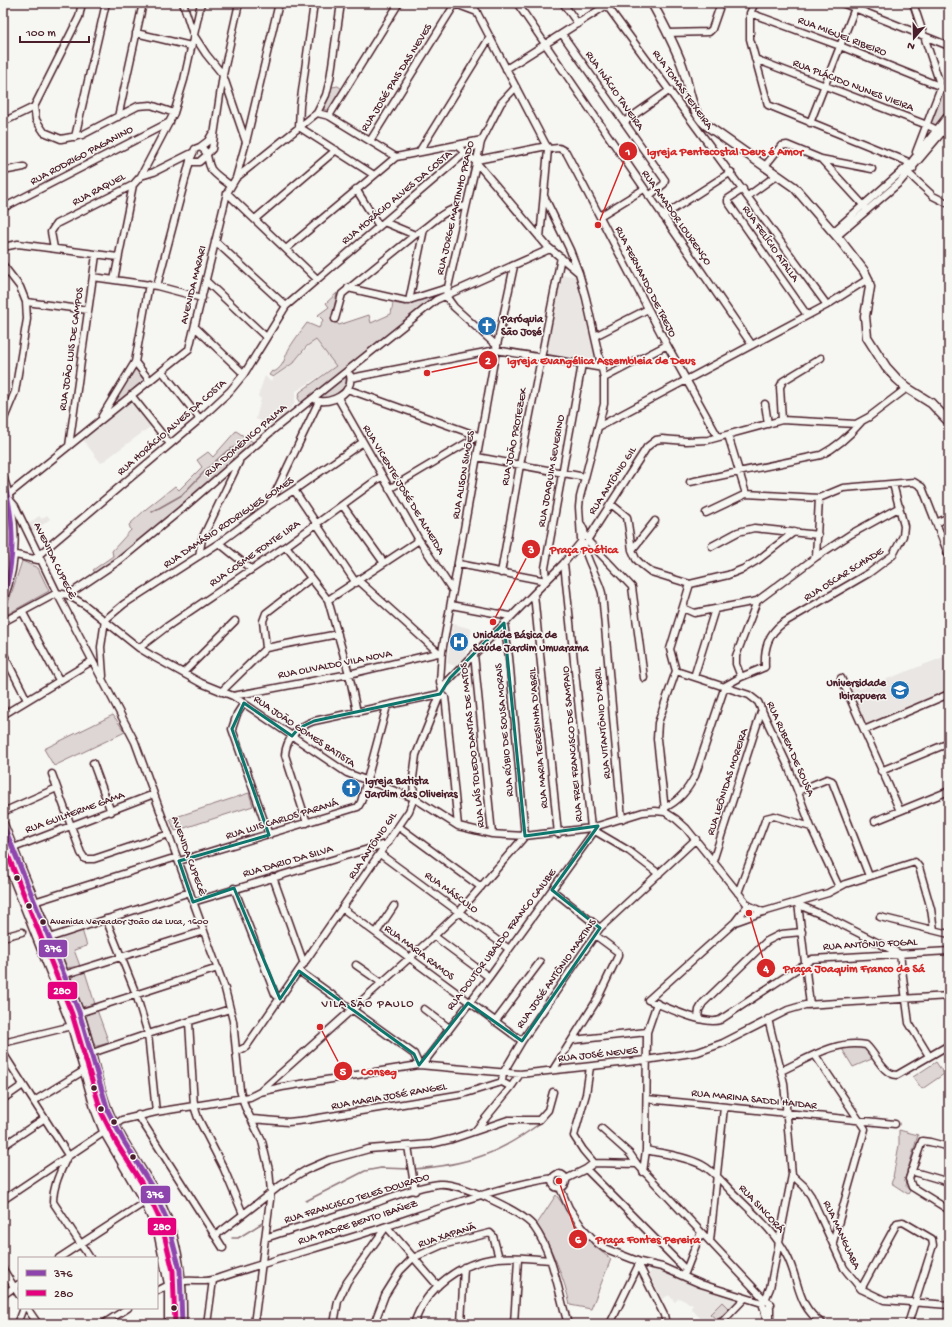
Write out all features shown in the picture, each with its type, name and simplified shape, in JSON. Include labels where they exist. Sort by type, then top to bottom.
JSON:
[{"type":"main road","points":[[652,3],[682,66],[694,117],[765,166],[799,192],[835,234],[860,265],[868,279],[870,287],[865,327],[867,337],[886,366],[906,388],[931,403],[949,422]]},
{"type":"main road","name":"AVENIDA CUPECÊ","points":[[3,479],[9,497]]},
{"type":"main road","points":[[3,598],[13,556],[13,524],[9,497]]},
{"type":"main road","points":[[3,824],[79,1013],[92,1053],[103,1098],[114,1124],[164,1211],[174,1243],[182,1282],[182,1324]]},
{"type":"main road","points":[[3,852],[72,1026],[104,1131],[146,1202],[162,1242],[170,1284],[169,1324]]},
{"type":"street","points":[[82,3],[79,17],[34,107],[36,120],[44,132],[61,139],[75,137],[144,105],[174,113]]},
{"type":"street","points":[[75,137],[106,3]]},
{"type":"street","points":[[118,117],[143,3]]},
{"type":"street","points":[[183,3],[193,34],[206,54],[223,75],[246,142]]},
{"type":"street","points":[[141,176],[174,113],[201,3]]},
{"type":"street","points":[[192,159],[199,162],[212,149],[223,75],[239,3]]},
{"type":"street","name":"AVENIDA MARARI","points":[[9,497],[100,419],[189,349],[227,193],[236,178],[246,142],[279,3]]},
{"type":"street","points":[[300,127],[300,106],[314,3]]},
{"type":"street","points":[[236,178],[317,114],[326,95],[330,80],[341,3]]},
{"type":"street","points":[[329,116],[399,3]]},
{"type":"street","points":[[455,3],[477,12]]},
{"type":"street","name":"RUA JOSÉ PAIS DAS NEVES","points":[[370,141],[455,3]]},
{"type":"street","points":[[472,3],[547,147],[540,238]]},
{"type":"street","name":"RUA AMADOR LOURENÇO","points":[[517,3],[752,345]]},
{"type":"street","points":[[563,3],[578,24]]},
{"type":"street","points":[[667,33],[709,32],[712,29],[721,3]]},
{"type":"street","points":[[755,3],[750,13],[750,39],[767,104],[810,123],[906,161],[909,169],[933,196],[949,204]]},
{"type":"street","points":[[842,3],[856,6],[949,46]]},
{"type":"street","points":[[909,169],[941,87],[913,3]]},
{"type":"street","points":[[506,69],[546,45],[607,4]]},
{"type":"street","name":"RUA TOMAS TEIXEIRA","points":[[607,4],[670,90],[694,117],[743,189],[827,305]]},
{"type":"street","points":[[810,123],[856,6]]},
{"type":"street","points":[[186,14],[199,13]]},
{"type":"street","name":"RUA MIGUEL RIBEIRO","points":[[750,13],[840,46],[949,90]]},
{"type":"street","points":[[136,33],[191,46]]},
{"type":"street","name":"RUA INÁCIO TAVEIRA","points":[[562,34],[665,180],[664,184],[649,196]]},
{"type":"street","points":[[419,152],[490,37]]},
{"type":"street","name":"RUA PLÁCIDO NUNES VIEIRA","points":[[755,59],[927,125],[939,132]]},
{"type":"street","name":"RUA JORGE MARTINHO PRADO","points":[[446,296],[481,141],[501,104],[516,87]]},
{"type":"street","points":[[624,122],[670,90]]},
{"type":"street","points":[[3,122],[34,107]]},
{"type":"street","points":[[317,114],[329,116],[396,157]]},
{"type":"street","points":[[835,234],[909,169],[939,132],[949,114]]},
{"type":"street","name":"RUA RODRIGO PAGANINO","points":[[3,208],[170,122]]},
{"type":"street","points":[[914,158],[939,132],[949,124]]},
{"type":"street","points":[[300,127],[374,175]]},
{"type":"street","points":[[157,286],[186,174],[195,149],[208,141],[214,130]]},
{"type":"street","points":[[286,249],[396,157],[481,141]]},
{"type":"street","name":"RUA HORÁCIO ALVES DA COSTA","points":[[38,558],[200,419],[230,391],[244,374],[286,306],[481,141]]},
{"type":"street","points":[[765,166],[783,144],[821,159],[872,169]]},
{"type":"street","points":[[456,145],[476,161],[550,249],[579,274]]},
{"type":"street","points":[[200,147],[207,154],[211,169],[231,186]]},
{"type":"street","points":[[476,161],[547,147]]},
{"type":"street","name":"RUA FERNANDO DE TREJO","points":[[547,147],[559,148],[566,152],[667,345],[718,438]]},
{"type":"street","points":[[255,219],[336,150]]},
{"type":"street","name":"RUA RAQUEL","points":[[54,248],[51,232],[56,224],[133,185],[141,176],[174,162],[192,159]]},
{"type":"street","points":[[821,159],[865,208]]},
{"type":"street","points":[[3,171],[24,167]]},
{"type":"street","points":[[663,216],[731,172]]},
{"type":"street","points":[[748,196],[777,175]]},
{"type":"street","points":[[114,280],[133,185]]},
{"type":"street","points":[[600,216],[644,189]]},
{"type":"street","name":"RUA FELÍCIO ATALLA","points":[[743,189],[728,199],[728,202],[807,316]]},
{"type":"street","points":[[356,190],[382,224],[415,235]]},
{"type":"street","points":[[227,193],[317,279]]},
{"type":"street","name":"RUA VITANTÔNIO D'ABRIL","points":[[544,196],[570,250],[579,274],[603,368],[605,400],[600,426],[578,507],[581,524],[584,530],[587,556],[599,581],[602,593],[622,819]]},
{"type":"street","points":[[335,319],[340,296],[348,288],[446,211],[454,207],[466,206]]},
{"type":"street","points":[[409,301],[424,229]]},
{"type":"street","points":[[215,242],[286,306]]},
{"type":"street","points":[[3,247],[13,244],[118,257]]},
{"type":"street","name":"RUA DOMÊNICO PALMA","points":[[68,594],[120,560],[311,399],[349,371],[436,300],[550,249]]},
{"type":"street","points":[[561,258],[570,250]]},
{"type":"street","name":"RUA JOÃO LUIS DE CAMPOS","points":[[69,446],[96,255]]},
{"type":"street","name":"RUA JOÃO PROTEZEK","points":[[501,573],[520,465],[561,258]]},
{"type":"street","points":[[3,265],[20,287],[26,302],[26,330],[18,378],[13,398],[3,421]]},
{"type":"street","name":"RUA ALISON SIMÕES","points":[[441,691],[440,652],[459,564],[479,437],[496,348],[514,266]]},
{"type":"street","points":[[93,277],[149,284],[202,298]]},
{"type":"street","points":[[600,426],[807,316],[868,279]]},
{"type":"street","points":[[206,281],[266,337]]},
{"type":"street","points":[[100,419],[135,362],[149,284]]},
{"type":"street","points":[[348,288],[399,301],[409,301],[447,288]]},
{"type":"street","points":[[446,296],[454,307],[496,348]]},
{"type":"street","points":[[26,302],[88,310]]},
{"type":"street","points":[[595,336],[648,309]]},
{"type":"street","points":[[195,327],[244,374]]},
{"type":"street","points":[[604,378],[667,345]]},
{"type":"street","points":[[351,378],[496,348],[603,368]]},
{"type":"street","points":[[782,420],[781,384],[784,380],[821,358]]},
{"type":"street","points":[[135,362],[150,381]]},
{"type":"street","name":"RUA JOAQUIM SEVERINO","points":[[546,581],[545,568],[582,364]]},
{"type":"street","points":[[162,371],[200,419]]},
{"type":"street","points":[[311,399],[319,401],[338,398],[347,389],[351,378],[349,371]]},
{"type":"street","points":[[690,482],[821,455],[851,434],[861,422],[869,418],[906,388]]},
{"type":"street","points":[[347,389],[479,437]]},
{"type":"street","points":[[132,395],[170,444]]},
{"type":"street","name":"RUA VICENTE JOSÉ DE ALMEIDA","points":[[338,398],[419,540],[453,591]]},
{"type":"street","points":[[269,506],[319,401]]},
{"type":"street","points":[[766,404],[768,424]]},
{"type":"street","name":"RUA ANTÔNIO GIL","points":[[236,1052],[246,1047],[409,811],[414,798],[414,764],[441,691],[510,616],[534,594],[585,541],[652,442],[662,439],[691,441],[718,438],[782,420],[811,420],[849,424],[861,422]]},
{"type":"street","points":[[728,435],[746,494]]},
{"type":"street","points":[[390,489],[479,437]]},
{"type":"street","name":"RUA DAMÁSIO RODRIGUES GOMES","points":[[105,620],[134,597],[220,543],[269,506],[363,442]]},
{"type":"street","points":[[477,457],[585,477]]},
{"type":"street","points":[[199,556],[202,539],[240,459]]},
{"type":"street","name":"RUA COSME FONTE LIRA","points":[[138,648],[343,506],[382,476]]},
{"type":"street","points":[[706,513],[746,494],[818,498],[843,488],[914,482],[922,487],[949,556]]},
{"type":"street","name":"RUA OSCAR SCHADE","points":[[741,676],[765,667],[765,648],[773,632],[778,627],[869,573],[893,555],[903,536],[904,526],[894,484]]},
{"type":"street","points":[[294,490],[357,582],[440,652]]},
{"type":"street","name":"AVENIDA CUPECÊ","points":[[9,497],[15,506],[38,558],[92,661],[103,678],[135,742],[218,968],[230,1009],[242,1098],[266,1155],[272,1192],[261,1263],[254,1324]]},
{"type":"street","points":[[816,557],[818,535],[818,498]]},
{"type":"street","points":[[611,504],[627,517],[632,550],[636,559],[651,572],[690,584],[728,575],[743,569],[758,560],[794,532]]},
{"type":"street","points":[[343,506],[384,563]]},
{"type":"street","points":[[683,608],[691,612],[757,601],[816,557],[851,534],[900,507]]},
{"type":"street","points":[[936,524],[949,517]]},
{"type":"street","points":[[632,550],[655,521]]},
{"type":"street","points":[[712,546],[747,529],[762,528],[818,535]]},
{"type":"street","points":[[328,600],[419,540]]},
{"type":"street","points":[[585,541],[597,550],[632,587],[644,678]]},
{"type":"street","points":[[220,543],[251,569]]},
{"type":"street","points":[[286,546],[310,580],[328,600],[349,674],[357,712]]},
{"type":"street","points":[[3,564],[13,556],[19,555],[38,558]]},
{"type":"street","name":"RUA FREI FRANCISCO DE SAMPAIO","points":[[564,563],[594,829]]},
{"type":"street","points":[[459,564],[546,581]]},
{"type":"street","points":[[266,648],[263,621],[266,613],[310,580]]},
{"type":"street","points":[[690,584],[670,649],[676,670],[658,723],[657,739],[665,810],[696,839],[748,905],[763,912]]},
{"type":"street","points":[[3,622],[23,613],[57,593],[68,594]]},
{"type":"street","name":"RUA JOÃO GOMES BATISTA","points":[[68,594],[105,620],[138,648],[183,673],[233,696],[347,773],[414,798],[458,826],[492,834],[525,836],[558,834],[594,829],[643,812],[665,810]]},
{"type":"street","name":"RUA MARIA TERESINHA D'ABRIL","points":[[534,594],[558,834]]},
{"type":"street","points":[[665,810],[681,797],[689,788],[695,776],[725,686],[741,676],[736,664],[736,656],[757,601]]},
{"type":"street","points":[[451,605],[510,616]]},
{"type":"street","points":[[694,677],[715,609]]},
{"type":"street","points":[[23,613],[59,680]]},
{"type":"street","points":[[103,678],[101,648],[105,620]]},
{"type":"street","points":[[183,673],[235,621]]},
{"type":"street","name":"RUA RÚBIO DE SOUSA MORAIS","points":[[504,623],[525,836]]},
{"type":"street","points":[[222,692],[266,648],[338,634]]},
{"type":"street","name":"RUA OLIVALDO VILA NOVA","points":[[233,696],[349,674],[440,652]]},
{"type":"street","points":[[3,654],[6,665],[27,700]]},
{"type":"street","name":"RUA LAÍS TOLEDO DANTAS DE MATOS","points":[[474,654],[492,834]]},
{"type":"street","points":[[3,715],[92,661]]},
{"type":"street","name":"RUA RUBEM DE SOUSA","points":[[676,670],[725,686],[754,698],[762,709],[839,887]]},
{"type":"street","points":[[841,678],[900,811]]},
{"type":"street","points":[[307,823],[286,759],[285,749],[292,736],[306,724],[387,706],[441,691],[445,697],[458,826]]},
{"type":"street","points":[[864,730],[949,694]]},
{"type":"street","points":[[244,703],[234,718],[232,729],[269,835]]},
{"type":"street","name":"RUA LUIS CARLOS PARANÁ","points":[[34,902],[178,859],[269,835],[358,807],[361,802],[387,706]]},
{"type":"street","name":"RUA LEÔNIDAS MOREIRA","points":[[713,862],[762,709]]},
{"type":"street","points":[[881,771],[949,743]]},
{"type":"street","points":[[93,763],[111,812]]},
{"type":"street","points":[[52,774],[83,857],[88,860],[169,834]]},
{"type":"street","points":[[798,791],[827,779],[832,781],[869,876]]},
{"type":"street","points":[[3,812],[57,788]]},
{"type":"street","points":[[875,821],[949,791]]},
{"type":"street","name":"RUA GUILHERME GAMA","points":[[3,852],[12,847],[111,812],[154,794]]},
{"type":"street","points":[[738,893],[766,818],[774,816],[812,827]]},
{"type":"street","points":[[399,827],[481,887]]},
{"type":"street","points":[[594,829],[628,851],[659,874]]},
{"type":"street","name":"RUA DOUTOR UBALDO FRANCO CAIUBE","points":[[421,1065],[489,977],[594,829]]},
{"type":"street","points":[[260,1092],[410,958],[459,912],[525,836]]},
{"type":"street","name":"RUA JOSÉ ANTÔNIO MARTINS","points":[[502,1082],[503,1073],[522,1041],[600,928],[696,839]]},
{"type":"street","name":"RUA DARIO DA SILVA","points":[[193,902],[234,888],[388,843]]},
{"type":"street","name":"RUA MÁSCULO","points":[[380,854],[509,949]]},
{"type":"street","points":[[735,922],[763,912],[799,903],[869,876],[913,862],[919,867],[931,909],[934,930]]},
{"type":"street","points":[[273,877],[304,964]]},
{"type":"street","points":[[234,888],[275,994],[280,999]]},
{"type":"street","points":[[552,890],[600,928]]},
{"type":"street","points":[[49,938],[190,892]]},
{"type":"street","points":[[799,903],[810,1005]]},
{"type":"street","points":[[799,903],[900,954],[904,999],[909,1023],[929,1056]]},
{"type":"street","points":[[735,922],[748,905]]},
{"type":"street","points":[[376,933],[394,906]]},
{"type":"street","name":"RUA MARIA RAMOS","points":[[342,908],[468,1003],[522,1041]]},
{"type":"street","points":[[880,917],[949,934]]},
{"type":"street","points":[[106,919],[136,994],[148,1034],[156,1112]]},
{"type":"street","name":"RUA ANTÔNIO FOGAL","points":[[735,922],[648,1000],[711,1022],[720,1020],[805,962],[815,958],[949,951]]},
{"type":"street","points":[[63,975],[204,931]]},
{"type":"street","points":[[3,937],[22,932]]},
{"type":"street","points":[[698,1018],[702,1003],[768,941],[781,934],[802,932]]},
{"type":"street","points":[[553,1070],[597,1000],[618,956],[617,952],[595,935]]},
{"type":"street","points":[[434,936],[489,977]]},
{"type":"street","points":[[495,1022],[540,962]]},
{"type":"street","points":[[356,964],[382,983]]},
{"type":"street","points":[[79,1013],[218,968]]},
{"type":"street","points":[[299,971],[414,1054],[421,1065]]},
{"type":"street","name":"RUA JOSÉ NEVES","points":[[3,1200],[114,1124],[138,1115],[253,1096],[260,1092],[282,1087],[421,1065],[520,1074],[646,1060],[708,1049],[768,1019],[794,1008],[810,1005],[949,996]]},
{"type":"street","points":[[643,1172],[646,1150],[647,1032],[656,1003]]},
{"type":"street","points":[[81,1059],[92,1053],[148,1034],[230,1009]]},
{"type":"street","points":[[424,1009],[450,1028]]},
{"type":"street","points":[[767,1324],[765,1304],[770,1288],[792,1175],[788,1114],[781,1071],[768,1019]]},
{"type":"street","points":[[189,1022],[194,1106],[198,1118],[221,1162],[242,1214]]},
{"type":"street","points":[[3,1042],[72,1026]]},
{"type":"street","points":[[573,1040],[647,1032]]},
{"type":"street","points":[[781,1071],[846,1044],[864,1045],[868,1047],[886,1070],[895,1075],[905,1072],[949,1044]]},
{"type":"street","points":[[4,1056],[34,1100],[68,1155],[61,1169],[53,1202],[89,1257]]},
{"type":"street","points":[[816,1056],[838,1092],[860,1120],[863,1125],[864,1132],[833,1242]]},
{"type":"street","points":[[590,1067],[586,1094],[574,1136],[582,1150],[594,1163]]},
{"type":"street","points":[[34,1100],[85,1070]]},
{"type":"street","points":[[475,1132],[520,1074]]},
{"type":"street","points":[[502,1082],[511,1087]]},
{"type":"street","name":"RUA MARIA JOSÉ RANGEL","points":[[252,1119],[288,1122],[315,1119],[463,1094],[502,1082]]},
{"type":"street","points":[[3,1099],[23,1085]]},
{"type":"street","points":[[214,1236],[272,1192],[296,1176],[329,1160],[369,1149],[408,1146],[452,1139],[508,1120],[539,1120],[548,1110],[553,1092]]},
{"type":"street","name":"RUA MARINA SADDI HAIDAR","points":[[647,1100],[895,1124]]},
{"type":"street","points":[[710,1241],[724,1107]]},
{"type":"street","points":[[138,1115],[223,1248]]},
{"type":"street","points":[[3,1146],[45,1118]]},
{"type":"street","points":[[602,1129],[630,1154],[643,1172],[758,1292],[765,1304],[770,1324]]},
{"type":"street","points":[[949,1147],[925,1141],[920,1142],[909,1179],[911,1186],[949,1210]]},
{"type":"street","points":[[408,1146],[415,1191]]},
{"type":"street","name":"RUA SINCORÁ","points":[[646,1150],[693,1161],[707,1168],[717,1177],[768,1228],[779,1242],[789,1260],[804,1306],[810,1314],[823,1324]]},
{"type":"street","points":[[566,1179],[586,1169],[594,1163],[637,1164]]},
{"type":"street","points":[[586,1169],[686,1270]]},
{"type":"street","points":[[911,1171],[949,1182]]},
{"type":"street","points":[[566,1179],[563,1175],[559,1174],[553,1178],[554,1185],[560,1188],[569,1208],[596,1242],[614,1253],[639,1264],[662,1267],[684,1277],[765,1304]]},
{"type":"street","name":"RUA MANGUABA","points":[[792,1175],[804,1186],[811,1196],[844,1268],[861,1290],[884,1300],[949,1305]]},
{"type":"street","name":"RUA PADRE BENTO IBAÑEZ","points":[[158,1290],[170,1284],[213,1280],[261,1263],[386,1227],[480,1196],[527,1182],[553,1178]]},
{"type":"street","points":[[560,1188],[566,1184],[566,1179]]},
{"type":"street","name":"RUA FRANCISCO TELES DOURADO","points":[[266,1238],[415,1191],[439,1184],[446,1184],[502,1205],[526,1219],[541,1240],[550,1260],[568,1324]]},
{"type":"street","points":[[60,1257],[146,1202]]},
{"type":"street","points":[[861,1290],[895,1225],[901,1221],[934,1241],[908,1324]]},
{"type":"street","points":[[334,1324],[338,1301],[347,1282],[386,1227],[438,1286]]},
{"type":"street","points":[[684,1277],[701,1232]]},
{"type":"street","name":"RUA XAPANÃ","points":[[374,1324],[385,1295],[400,1271],[413,1258],[442,1245],[487,1233],[493,1236],[499,1258]]},
{"type":"street","points":[[414,1324],[428,1297],[451,1274],[464,1267],[499,1258],[550,1260]]},
{"type":"street","points":[[514,1324],[518,1259]]},
{"type":"street","points":[[610,1324],[639,1264]]},
{"type":"street","points":[[639,1264],[664,1315],[666,1324]]},
{"type":"street","points":[[461,1324],[464,1267]]},
{"type":"street","points":[[3,1269],[17,1286],[3,1295]]},
{"type":"street","points":[[207,1324],[213,1280]]},
{"type":"street","points":[[720,1324],[748,1299]]},
{"type":"street","points":[[17,1324],[23,1309]]},
{"type":"street","points":[[28,1309],[38,1324]]},
{"type":"street","points":[[103,1324],[125,1309]]},
{"type":"street","points":[[681,1324],[698,1324]]},
{"type":"highlighted area","points":[[504,623],[525,836],[598,826],[552,890],[600,928],[522,1041],[468,1003],[419,1065],[414,1054],[299,971],[280,999],[234,888],[193,902],[179,861],[269,835],[232,729],[244,703],[292,736],[299,728],[314,721],[440,694],[450,678]]},
{"type":"shaded area","points":[[338,86],[346,92],[333,112],[323,109],[332,87]]},
{"type":"shaded area","points":[[942,91],[949,92],[949,111],[935,126],[930,123]]},
{"type":"shaded area","points":[[560,275],[575,276],[597,363],[545,354]]},
{"type":"shaded area","points":[[337,293],[332,319],[339,325],[369,315],[371,323],[391,314],[393,303],[404,305],[432,297],[433,299],[301,403],[298,398],[300,392],[336,366],[316,340],[307,346],[293,363],[273,377],[269,375],[272,371],[274,372],[278,370],[290,347],[307,323],[319,328],[323,320],[318,315],[329,307],[326,303]]},
{"type":"shaded area","points":[[315,340],[337,366],[296,391],[294,404],[275,426],[256,419],[261,399],[258,396],[265,376],[270,381],[293,363]]},
{"type":"shaded area","points":[[135,368],[144,380],[120,400],[113,399]]},
{"type":"shaded area","points":[[346,376],[346,386],[339,392],[333,396],[316,398]]},
{"type":"shaded area","points":[[129,397],[154,424],[101,463],[80,436]]},
{"type":"shaded area","points":[[236,431],[253,442],[120,558],[96,574],[93,570],[113,556],[112,551],[131,530],[129,525],[146,509],[175,486],[179,490],[202,467],[197,460],[208,452],[213,457]]},
{"type":"shaded area","points":[[3,506],[6,519],[7,557],[3,559]]},
{"type":"shaded area","points":[[47,515],[50,519],[33,532],[29,524],[39,516],[42,519]]},
{"type":"shaded area","points":[[22,561],[38,568],[49,591],[4,616]]},
{"type":"shaded area","name":"Unidade Básica de Saúde Jardim Umuarama","points":[[453,624],[472,629],[465,656],[455,666],[447,663]]},
{"type":"shaded area","name":"Universidade Ibirapuera","points":[[949,655],[949,691],[869,724],[866,723],[850,688],[857,685],[859,689],[877,683]]},
{"type":"shaded area","points":[[113,715],[125,732],[54,766],[44,749]]},
{"type":"shaded area","points":[[249,793],[253,806],[175,831],[170,819]]},
{"type":"shaded area","points":[[82,930],[87,946],[74,950],[80,966],[66,968],[55,942],[58,938]]},
{"type":"shaded area","points":[[85,972],[95,1004],[82,1007],[71,979],[74,975]]},
{"type":"shaded area","points":[[97,1010],[109,1043],[95,1046],[86,1017],[90,1013]]},
{"type":"shaded area","points":[[864,1046],[874,1058],[853,1067],[841,1047]]},
{"type":"shaded area","points":[[936,1062],[944,1074],[922,1089],[913,1077]]},
{"type":"shaded area","points":[[899,1130],[918,1135],[905,1179],[906,1186],[910,1191],[908,1194],[891,1183],[894,1177],[899,1145]]},
{"type":"shaded area","points":[[556,1195],[595,1247],[611,1259],[591,1309],[570,1305],[557,1263],[537,1224]]},
{"type":"shaded area","points":[[653,1268],[660,1269],[701,1288],[737,1299],[738,1301],[717,1323],[710,1324],[702,1320],[691,1308],[693,1305],[679,1298],[675,1302],[669,1295],[662,1299],[649,1274]]},
{"type":"shaded area","points":[[722,1302],[729,1309],[717,1320],[710,1314]]},
{"type":"waterway","points":[[152,512],[182,495],[209,467],[227,451],[235,447]]},
{"type":"waterway","points":[[414,1169],[451,1164],[483,1156],[513,1141],[543,1121]]},
{"type":"waterway","points":[[306,1201],[365,1171],[381,1168],[411,1169]]},
{"type":"waterway","points":[[232,1238],[238,1238],[264,1222]]},
{"type":"transit line","name":"376","points":[[3,479],[12,524],[12,554],[3,598]]},
{"type":"transit line","name":"280","points":[[3,507],[6,539],[3,573]]},
{"type":"transit line","name":"376","points":[[3,824],[79,1012],[108,1111],[123,1140],[152,1187],[167,1220],[180,1270],[182,1324]]},
{"type":"transit line","name":"280","points":[[3,843],[72,1014],[102,1114],[117,1144],[146,1190],[161,1222],[173,1271],[175,1324]]},
{"type":"place","name":"Igreja Pentecostal Deus é Amor","points":[[598,225]]},
{"type":"place","name":"Paróquia São José","points":[[487,326]]},
{"type":"place","name":"Igreja Evangélica Assembleia de Deus","points":[[427,373]]},
{"type":"place","name":"Praça Poética","points":[[493,622]]},
{"type":"place","name":"Unidade Básica de Saúde Jardim Umuarama","points":[[459,642]]},
{"type":"place","name":"Universidade Ibirapuera","points":[[900,690]]},
{"type":"place","name":"Igreja Batista Jardim das Oliveiras","points":[[351,788]]},
{"type":"place","name":"Praça Joaquim Franco de Sá","points":[[749,913]]},
{"type":"place","name":"Avenida Vereador João de Luca, 1600","points":[[43,922]]},
{"type":"place","name":"Conseg","points":[[320,1027]]},
{"type":"place","name":"Praça Fontes Pereira","points":[[559,1181]]},
{"type":"district","name":"VILA SÃO PAULO","points":[[368,1005]]}]
